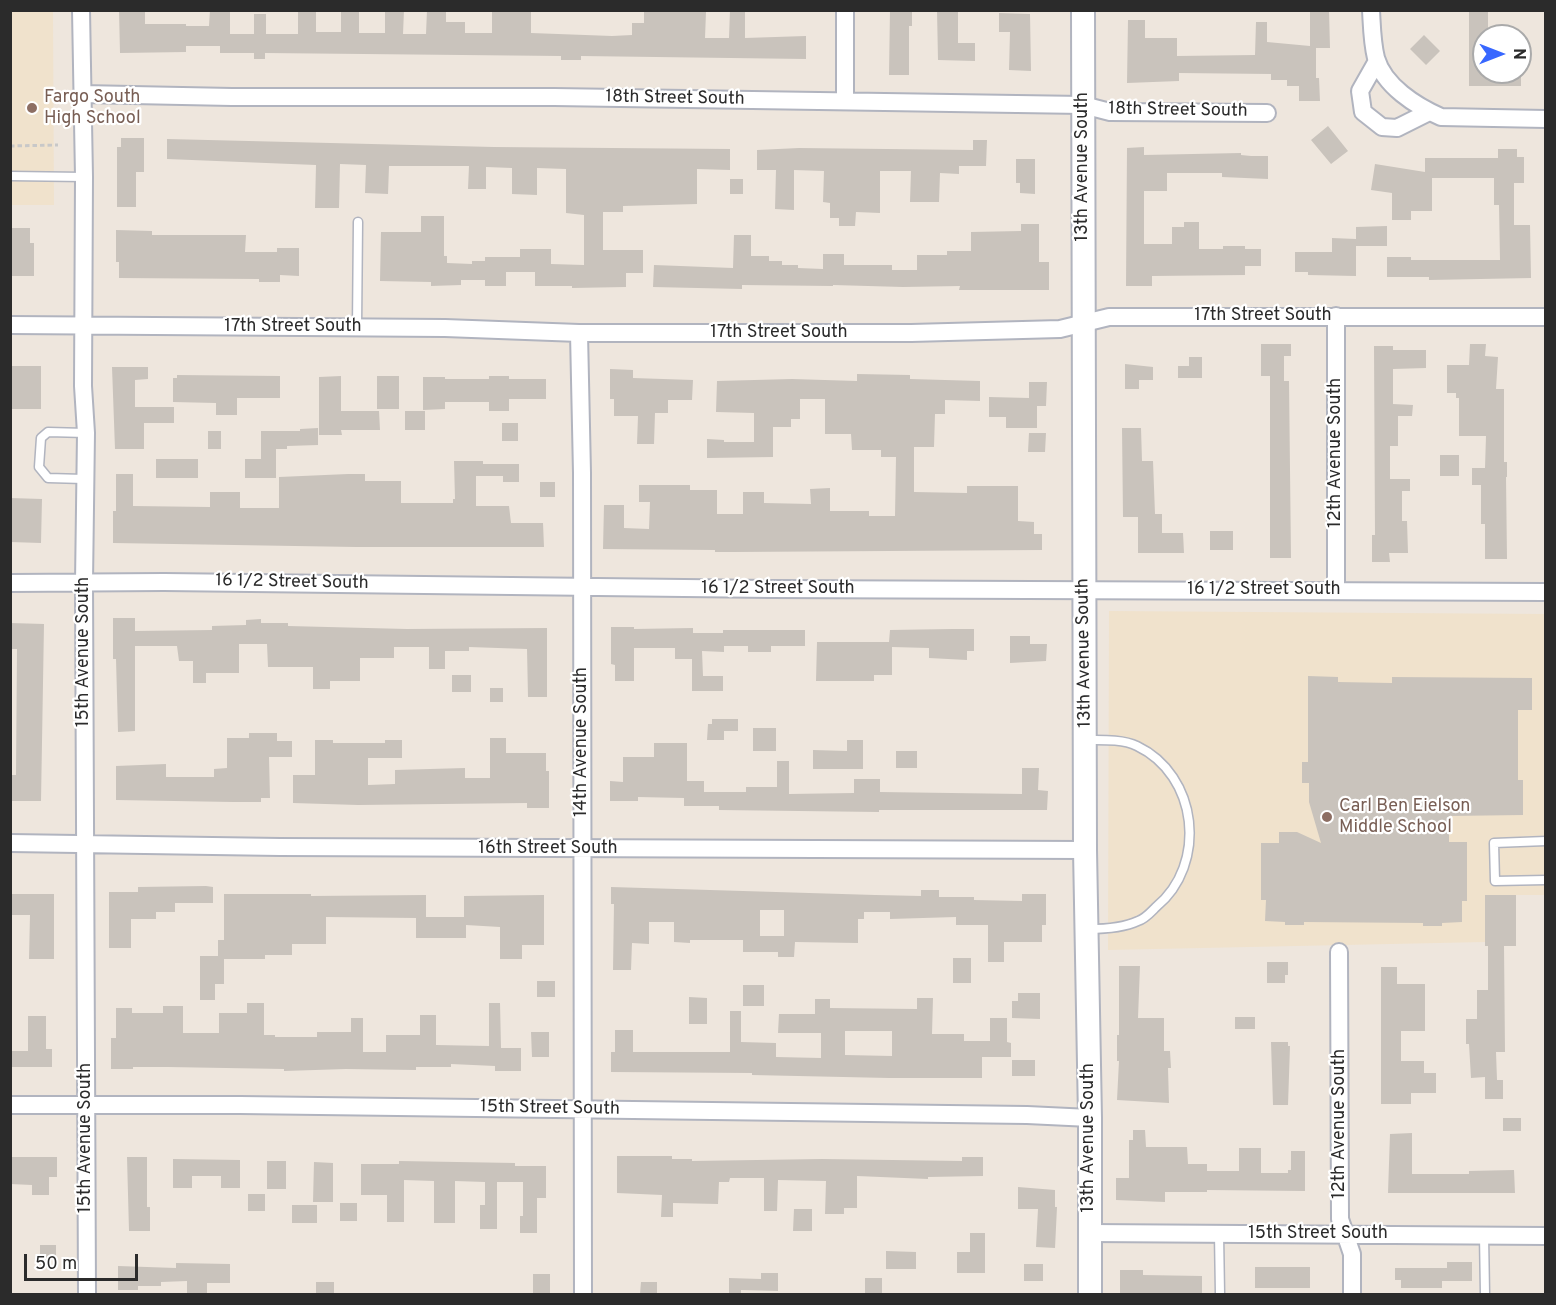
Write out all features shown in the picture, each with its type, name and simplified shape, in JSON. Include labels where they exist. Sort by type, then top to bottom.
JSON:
[{"type":"main road","name":"13th Avenue South","points":[[1083,10],[1085,929],[1090,1118],[1090,1294]]},
{"type":"street","name":"15th Avenue South","points":[[81,10],[86,433],[84,844],[87,1294]]},
{"type":"street","points":[[845,10],[845,101]]},
{"type":"street","points":[[1371,10],[1372,37],[1377,60],[1390,82],[1429,112],[1441,117],[1545,119]]},
{"type":"street","points":[[1377,60],[1360,91],[1363,112],[1382,127],[1397,128],[1429,112]]},
{"type":"street","name":"18th Street South","points":[[82,94],[232,98],[554,97],[845,101],[1083,105],[1110,112],[1267,113]]},
{"type":"street","name":"12th Avenue South","points":[[1336,316],[1336,590]]},
{"type":"street","name":"17th Street South","points":[[10,325],[445,328],[579,333],[911,333],[1060,329],[1109,317],[1545,317]]},
{"type":"street","name":"14th Avenue South","points":[[579,333],[582,473],[584,1294]]},
{"type":"street","name":"16 1/2 Street South","points":[[10,583],[1545,592]]},
{"type":"street","name":"16th Street South","points":[[10,843],[582,849],[1085,850]]},
{"type":"street","name":"12th Avenue South","points":[[1339,952],[1340,1220],[1352,1254],[1352,1294]]},
{"type":"street","name":"15th Street South","points":[[10,1105],[582,1109],[1027,1115],[1090,1118]]},
{"type":"street","name":"15th Street South","points":[[1090,1233],[1545,1236]]},
{"type":"lane","points":[[10,176],[84,177]]},
{"type":"lane","points":[[357,327],[358,222]]},
{"type":"lane","points":[[84,479],[48,478],[39,467],[41,438],[48,432],[86,433]]},
{"type":"lane","points":[[1085,929],[1110,929],[1140,921],[1167,899],[1185,870],[1191,833],[1185,799],[1166,766],[1136,745],[1108,740],[1086,740]]},
{"type":"lane","points":[[1545,841],[1494,843],[1495,881],[1545,880]]},
{"type":"lane","points":[[1219,1234],[1220,1294]]},
{"type":"lane","points":[[1484,1235],[1485,1294]]},
{"type":"path","points":[[10,146],[58,146]]},
{"type":"shaded area","name":"Fargo South High School","points":[[11,11],[53,11],[54,205],[11,205]]},
{"type":"shaded area","name":"Carl Ben Eielson Middle School","points":[[1109,611],[1545,614],[1545,895],[1486,895],[1485,942],[1108,950]]},
{"type":"building","points":[[119,10],[145,10],[145,24],[209,26],[210,10],[230,10],[230,34],[254,34],[254,14],[266,14],[266,34],[298,34],[298,10],[316,10],[316,32],[341,32],[341,10],[359,10],[359,33],[385,33],[385,10],[404,10],[403,34],[426,34],[427,10],[446,10],[446,22],[465,22],[465,33],[492,33],[492,10],[531,10],[531,33],[612,36],[632,35],[632,23],[644,23],[644,10],[706,12],[705,38],[729,38],[730,10],[745,10],[745,38],[806,36],[806,59],[581,56],[581,60],[561,60],[561,56],[265,53],[265,59],[254,59],[254,53],[220,53],[220,46],[186,46],[186,52],[120,53]]},
{"type":"building","points":[[890,10],[912,10],[912,26],[909,26],[909,75],[889,75]]},
{"type":"building","points":[[937,10],[958,10],[958,43],[975,43],[975,61],[938,60]]},
{"type":"building","points":[[1310,10],[1329,10],[1330,48],[1316,48],[1316,78],[1319,78],[1320,101],[1299,101],[1299,86],[1287,86],[1287,80],[1271,80],[1271,74],[1179,73],[1179,81],[1127,83],[1128,20],[1145,20],[1145,38],[1177,38],[1177,56],[1255,55],[1256,22],[1267,22],[1267,42],[1310,46]]},
{"type":"building","points":[[1469,10],[1488,10],[1488,24],[1472,24],[1472,84],[1521,84],[1521,86],[1469,86]]},
{"type":"building","points":[[999,13],[1030,14],[1031,71],[1009,70],[1010,32],[999,32]]},
{"type":"building","points":[[1424,35],[1440,51],[1426,65],[1410,49]]},
{"type":"building","points":[[1328,126],[1348,151],[1331,164],[1311,140]]},
{"type":"building","points":[[121,138],[144,138],[144,172],[136,172],[136,207],[117,207],[117,147],[121,147]]},
{"type":"building","points":[[167,139],[494,147],[730,149],[730,170],[697,169],[697,204],[623,206],[623,212],[603,212],[603,250],[643,250],[643,273],[626,273],[626,287],[535,286],[535,272],[506,272],[506,286],[485,286],[485,280],[461,280],[461,285],[431,286],[431,282],[380,281],[381,232],[421,232],[421,216],[444,216],[444,256],[447,256],[447,263],[472,264],[472,261],[485,261],[485,257],[520,257],[520,249],[551,249],[551,264],[584,265],[584,215],[566,213],[566,169],[537,168],[537,195],[512,194],[512,168],[486,167],[486,189],[468,189],[469,166],[389,166],[388,194],[365,193],[366,165],[340,164],[339,208],[315,208],[316,165],[167,159]]},
{"type":"building","points":[[973,140],[987,140],[986,166],[959,166],[959,174],[940,173],[939,202],[910,202],[911,171],[880,171],[880,213],[856,212],[855,226],[839,226],[839,218],[830,218],[830,203],[823,202],[824,171],[794,170],[794,210],[775,209],[776,170],[757,170],[757,150],[799,148],[973,150]]},
{"type":"building","points":[[1144,147],[1144,155],[1241,153],[1241,155],[1268,156],[1268,179],[1222,177],[1222,173],[1167,173],[1167,191],[1144,191],[1144,244],[1172,244],[1172,227],[1184,227],[1184,222],[1199,222],[1199,249],[1245,246],[1245,249],[1261,249],[1261,266],[1245,266],[1245,275],[1152,276],[1152,286],[1126,286],[1127,148]]},
{"type":"building","points":[[1498,149],[1517,149],[1517,157],[1524,157],[1524,183],[1514,183],[1514,225],[1530,225],[1531,278],[1429,280],[1429,277],[1387,277],[1387,257],[1411,257],[1411,260],[1500,260],[1499,205],[1494,205],[1494,178],[1432,178],[1432,211],[1411,211],[1411,220],[1392,220],[1392,193],[1371,190],[1375,164],[1425,172],[1425,158],[1498,158]]},
{"type":"building","points":[[1016,159],[1035,159],[1035,194],[1020,193],[1020,183],[1016,183]]},
{"type":"building","points":[[730,179],[743,179],[743,194],[730,194]]},
{"type":"building","points":[[1021,224],[1039,224],[1039,262],[1049,262],[1049,290],[959,290],[960,286],[833,285],[742,285],[742,289],[653,287],[654,265],[733,268],[734,235],[751,235],[751,256],[769,256],[769,261],[782,261],[782,265],[823,269],[823,254],[844,254],[844,265],[892,265],[892,270],[917,270],[917,255],[947,255],[947,251],[971,251],[971,232],[1021,231]]},
{"type":"building","points":[[1387,226],[1387,246],[1356,246],[1356,276],[1308,275],[1308,272],[1295,272],[1295,252],[1332,252],[1332,238],[1356,239],[1356,227]]},
{"type":"building","points":[[10,228],[30,228],[30,243],[34,243],[34,276],[10,276]]},
{"type":"building","points":[[116,230],[152,231],[152,235],[246,235],[245,252],[277,252],[277,248],[299,248],[299,276],[280,275],[280,282],[259,282],[259,279],[119,278],[119,262],[116,262]]},
{"type":"building","points":[[1261,344],[1291,344],[1291,356],[1284,356],[1284,381],[1289,381],[1291,558],[1270,558],[1270,376],[1261,376]]},
{"type":"building","points":[[1470,344],[1486,344],[1485,356],[1498,357],[1496,389],[1504,389],[1507,559],[1485,559],[1485,524],[1481,524],[1481,485],[1472,485],[1472,468],[1485,468],[1486,436],[1459,436],[1459,398],[1456,398],[1456,393],[1447,393],[1447,365],[1469,365]]},
{"type":"building","points":[[1374,346],[1393,346],[1393,350],[1426,350],[1426,368],[1393,369],[1393,404],[1413,405],[1412,416],[1398,416],[1398,446],[1390,446],[1390,479],[1410,479],[1410,491],[1402,491],[1402,521],[1407,521],[1408,553],[1389,553],[1390,562],[1372,562],[1372,535],[1375,535]]},
{"type":"building","points":[[1189,357],[1202,357],[1202,378],[1178,378],[1178,366],[1189,366]]},
{"type":"building","points":[[1125,364],[1153,367],[1153,380],[1139,380],[1139,389],[1125,389]]},
{"type":"building","points":[[10,366],[41,366],[41,409],[10,409]]},
{"type":"building","points":[[112,367],[148,367],[148,379],[135,380],[135,407],[174,407],[174,423],[144,423],[144,449],[115,449]]},
{"type":"building","points":[[610,369],[633,370],[633,378],[693,380],[692,400],[668,400],[668,413],[655,413],[654,444],[637,444],[638,416],[614,416],[614,399],[610,399]]},
{"type":"building","points":[[857,374],[910,375],[910,379],[980,381],[980,401],[945,400],[945,414],[935,414],[934,447],[914,447],[914,492],[967,493],[967,486],[1018,486],[1018,521],[1034,522],[1034,534],[1042,534],[1042,550],[715,552],[715,550],[603,549],[604,505],[624,505],[624,528],[649,529],[650,502],[639,502],[639,485],[690,485],[690,490],[717,490],[717,514],[743,514],[743,492],[764,492],[764,503],[811,504],[810,489],[830,488],[830,511],[869,511],[869,516],[895,516],[896,457],[881,457],[881,450],[852,450],[851,434],[825,434],[825,399],[800,399],[800,419],[791,419],[791,427],[773,427],[773,457],[707,458],[707,439],[724,440],[724,442],[754,442],[754,413],[716,412],[717,381],[792,379],[857,381]]},
{"type":"building","points":[[177,375],[280,376],[280,398],[237,398],[237,415],[216,415],[216,403],[173,402],[173,378],[177,378]]},
{"type":"building","points":[[341,376],[341,411],[379,411],[380,430],[341,430],[342,435],[319,435],[319,377]]},
{"type":"building","points":[[377,376],[399,376],[399,409],[377,409]]},
{"type":"building","points":[[489,376],[509,376],[509,379],[546,379],[546,399],[509,399],[509,411],[489,411],[489,402],[445,402],[445,409],[423,410],[423,377],[489,379]]},
{"type":"building","points":[[1029,382],[1047,382],[1046,406],[1037,406],[1037,428],[1006,428],[1006,417],[989,417],[989,397],[1029,398]]},
{"type":"building","points":[[405,411],[425,411],[425,430],[405,430]]},
{"type":"building","points":[[502,423],[518,423],[518,441],[502,441]]},
{"type":"building","points":[[318,428],[318,445],[287,446],[287,449],[276,449],[276,478],[245,478],[245,459],[261,459],[261,431],[300,431],[300,429]]},
{"type":"building","points":[[1122,428],[1141,428],[1142,461],[1153,461],[1155,514],[1162,514],[1162,533],[1183,533],[1184,553],[1138,553],[1138,517],[1123,517]]},
{"type":"building","points":[[208,431],[221,431],[221,449],[208,449]]},
{"type":"building","points":[[1029,433],[1046,433],[1045,452],[1028,452]]},
{"type":"building","points":[[1440,455],[1459,455],[1459,476],[1440,476]]},
{"type":"building","points":[[156,459],[198,459],[198,478],[156,478]]},
{"type":"building","points":[[454,461],[519,464],[519,482],[503,482],[503,476],[476,476],[476,506],[509,506],[511,523],[543,523],[544,547],[113,543],[116,474],[133,474],[133,506],[210,507],[210,492],[240,492],[240,508],[279,508],[279,477],[348,474],[365,474],[365,481],[401,481],[401,503],[453,503],[455,499]]},
{"type":"building","points":[[540,482],[555,482],[555,497],[540,497]]},
{"type":"building","points":[[10,498],[42,499],[41,543],[10,542]]},
{"type":"building","points":[[1210,531],[1233,531],[1233,550],[1210,550]]},
{"type":"building","points":[[113,618],[135,618],[135,631],[212,630],[212,626],[246,625],[246,620],[261,619],[261,623],[288,623],[288,626],[407,629],[547,628],[547,697],[528,697],[527,649],[469,647],[469,651],[445,651],[445,669],[429,669],[429,647],[394,647],[394,658],[360,658],[360,681],[330,681],[330,689],[313,689],[313,667],[268,667],[267,644],[239,644],[239,673],[206,673],[206,683],[193,683],[193,661],[179,661],[177,646],[135,646],[135,731],[118,732]]},
{"type":"building","points":[[10,623],[44,624],[41,801],[10,801],[10,775],[16,775],[17,649],[10,649]]},
{"type":"building","points":[[611,627],[693,628],[693,633],[723,633],[723,630],[805,630],[805,646],[771,646],[771,652],[748,652],[748,646],[724,646],[724,652],[702,651],[703,676],[723,676],[723,691],[692,691],[692,659],[675,659],[675,648],[634,648],[634,681],[615,681],[615,665],[611,664]]},
{"type":"building","points":[[974,629],[974,651],[967,651],[967,660],[929,658],[929,648],[892,647],[892,675],[874,675],[874,681],[816,681],[817,642],[889,642],[890,630]]},
{"type":"building","points":[[1010,636],[1030,636],[1030,644],[1047,644],[1046,661],[1010,663]]},
{"type":"building","points":[[452,675],[471,675],[471,692],[452,692]]},
{"type":"building","points":[[1308,676],[1338,677],[1338,682],[1392,683],[1392,677],[1532,678],[1532,710],[1518,710],[1518,780],[1523,780],[1523,815],[1449,816],[1449,842],[1467,842],[1467,901],[1462,901],[1462,922],[1442,923],[1442,926],[1423,926],[1423,923],[1304,922],[1304,925],[1285,925],[1285,922],[1265,921],[1266,900],[1261,900],[1261,843],[1279,843],[1279,832],[1297,832],[1321,843],[1309,802],[1309,783],[1302,783],[1302,762],[1308,762]]},
{"type":"building","points":[[490,688],[503,688],[503,702],[490,702]]},
{"type":"building","points":[[712,719],[738,719],[738,731],[724,731],[724,740],[707,740],[708,724],[712,724]]},
{"type":"building","points":[[753,728],[776,728],[776,751],[753,751]]},
{"type":"building","points":[[249,733],[277,733],[277,741],[292,741],[292,757],[269,757],[270,798],[261,798],[261,802],[116,800],[116,766],[166,764],[166,777],[214,777],[214,769],[227,768],[227,738],[249,738]]},
{"type":"building","points":[[490,738],[506,738],[506,753],[546,753],[546,771],[549,771],[549,808],[527,808],[527,803],[358,805],[293,803],[293,775],[315,775],[315,740],[333,740],[333,743],[385,743],[385,740],[402,740],[402,758],[368,758],[368,785],[395,784],[395,770],[465,768],[465,778],[490,778]]},
{"type":"building","points":[[847,740],[863,740],[863,769],[813,769],[813,750],[847,751]]},
{"type":"building","points":[[654,743],[687,743],[687,781],[704,781],[704,792],[746,792],[746,787],[777,787],[777,761],[789,761],[789,794],[854,793],[854,779],[880,779],[880,792],[1022,794],[1022,768],[1039,768],[1038,790],[1048,791],[1047,810],[879,810],[879,812],[719,810],[719,806],[684,806],[684,798],[638,797],[638,801],[610,801],[610,781],[623,782],[623,757],[654,757]]},
{"type":"building","points":[[896,751],[917,751],[917,768],[896,768]]},
{"type":"building","points":[[138,887],[213,887],[213,903],[175,903],[175,912],[156,912],[156,919],[131,919],[131,948],[109,948],[109,892],[138,892]]},
{"type":"building","points":[[611,887],[921,896],[921,890],[939,890],[939,897],[1022,901],[1022,894],[1046,894],[1046,925],[1042,925],[1042,942],[1004,942],[1004,962],[988,962],[988,925],[956,925],[956,917],[890,919],[890,912],[864,912],[864,919],[858,919],[858,943],[795,942],[794,957],[778,957],[778,952],[743,952],[743,940],[674,942],[674,922],[649,922],[649,944],[632,943],[631,970],[613,970],[614,904],[611,904]],"holes":[[[760,910],[784,910],[784,936],[760,936]]]},
{"type":"building","points":[[10,894],[54,894],[54,959],[29,959],[30,915],[10,915]]},
{"type":"building","points":[[224,894],[426,895],[426,917],[464,917],[464,896],[544,895],[544,945],[522,945],[522,959],[500,959],[500,927],[466,925],[466,938],[416,938],[416,918],[326,917],[326,944],[292,944],[292,955],[265,955],[265,959],[224,959],[224,984],[215,984],[215,1000],[200,1000],[200,956],[218,956],[218,940],[224,940]]},
{"type":"building","points":[[1485,895],[1516,895],[1516,946],[1504,946],[1505,1052],[1496,1052],[1497,1080],[1503,1080],[1503,1099],[1485,1099],[1485,1077],[1471,1078],[1469,1044],[1466,1044],[1466,1019],[1477,1019],[1477,990],[1488,990]]},
{"type":"building","points":[[953,958],[971,958],[971,983],[953,983]]},
{"type":"building","points":[[1267,962],[1288,962],[1288,975],[1285,975],[1285,983],[1267,983]]},
{"type":"building","points":[[1119,966],[1140,966],[1138,1018],[1164,1018],[1164,1051],[1170,1051],[1171,1068],[1168,1068],[1169,1103],[1117,1100]]},
{"type":"building","points":[[1381,967],[1397,967],[1397,984],[1425,984],[1425,1031],[1401,1031],[1401,1061],[1424,1061],[1424,1073],[1436,1073],[1436,1093],[1411,1093],[1411,1104],[1381,1104]]},
{"type":"building","points":[[537,981],[555,981],[555,997],[537,997]]},
{"type":"building","points":[[743,985],[764,985],[764,1006],[743,1006]]},
{"type":"building","points":[[1018,993],[1040,993],[1040,1019],[1012,1018],[1012,1001],[1018,1001]]},
{"type":"building","points":[[689,997],[707,998],[707,1024],[689,1024]]},
{"type":"building","points":[[917,998],[933,998],[932,1034],[964,1034],[964,1041],[990,1041],[990,1018],[1007,1018],[1007,1042],[1011,1043],[1011,1057],[982,1057],[982,1078],[611,1072],[611,1052],[615,1052],[615,1030],[633,1030],[633,1052],[730,1052],[730,1011],[741,1011],[741,1042],[776,1043],[776,1057],[821,1058],[821,1033],[778,1033],[779,1014],[815,1014],[815,999],[830,999],[830,1008],[917,1009]],"holes":[[[845,1031],[892,1031],[892,1056],[845,1055]]]},
{"type":"building","points":[[247,1003],[264,1003],[264,1035],[317,1037],[317,1032],[351,1032],[351,1018],[363,1018],[363,1052],[386,1052],[386,1035],[420,1035],[420,1015],[436,1015],[436,1045],[489,1046],[489,1003],[500,1003],[501,1048],[521,1048],[521,1071],[495,1071],[495,1066],[451,1064],[451,1067],[416,1067],[416,1070],[284,1071],[284,1069],[168,1067],[111,1069],[111,1038],[116,1038],[116,1008],[132,1008],[132,1013],[163,1013],[163,1006],[183,1006],[183,1033],[219,1033],[219,1013],[247,1013]]},
{"type":"building","points":[[28,1016],[46,1016],[46,1049],[52,1049],[52,1067],[10,1067],[10,1051],[28,1051]]},
{"type":"building","points":[[1235,1017],[1255,1017],[1255,1029],[1235,1029]]},
{"type":"building","points":[[531,1032],[549,1032],[549,1057],[532,1057]]},
{"type":"building","points":[[1271,1042],[1288,1042],[1290,1046],[1288,1105],[1273,1105]]},
{"type":"building","points":[[1012,1060],[1035,1060],[1035,1076],[1012,1076]]},
{"type":"building","points":[[1503,1118],[1521,1118],[1521,1131],[1503,1131]]},
{"type":"building","points":[[1133,1130],[1145,1130],[1146,1147],[1187,1147],[1188,1164],[1207,1164],[1207,1171],[1239,1171],[1239,1148],[1261,1148],[1261,1173],[1288,1173],[1288,1170],[1291,1170],[1291,1151],[1305,1151],[1305,1191],[1165,1192],[1165,1202],[1116,1200],[1116,1178],[1129,1178],[1129,1140],[1133,1140]]},
{"type":"building","points":[[1412,1133],[1412,1174],[1469,1174],[1469,1171],[1514,1170],[1515,1193],[1388,1193],[1390,1134]]},
{"type":"building","points":[[617,1156],[672,1156],[672,1159],[692,1159],[692,1161],[822,1159],[962,1161],[962,1157],[983,1157],[983,1176],[928,1177],[928,1179],[857,1176],[857,1208],[844,1208],[844,1214],[825,1214],[826,1181],[778,1180],[777,1211],[764,1211],[764,1178],[730,1178],[729,1182],[719,1182],[718,1204],[673,1203],[673,1217],[661,1217],[662,1195],[617,1193]]},
{"type":"building","points":[[10,1157],[57,1157],[57,1177],[49,1177],[49,1195],[32,1195],[32,1185],[10,1184]]},
{"type":"building","points":[[127,1157],[147,1157],[147,1207],[150,1207],[150,1231],[129,1231]]},
{"type":"building","points":[[173,1159],[240,1160],[240,1188],[221,1188],[221,1176],[192,1176],[192,1188],[173,1188]]},
{"type":"building","points":[[267,1161],[286,1161],[286,1189],[267,1189]]},
{"type":"building","points":[[399,1161],[515,1163],[515,1166],[546,1166],[546,1198],[537,1198],[537,1233],[520,1233],[520,1216],[523,1216],[523,1182],[497,1182],[497,1229],[480,1229],[480,1205],[485,1205],[485,1182],[455,1181],[455,1223],[434,1223],[434,1181],[404,1180],[404,1222],[387,1222],[387,1195],[361,1195],[361,1164],[399,1164]]},
{"type":"building","points":[[314,1162],[333,1163],[333,1202],[313,1202]]},
{"type":"building","points":[[1018,1187],[1055,1190],[1055,1207],[1057,1207],[1055,1248],[1036,1247],[1038,1209],[1018,1209]]},
{"type":"building","points":[[248,1194],[265,1194],[265,1211],[248,1211]]},
{"type":"building","points":[[340,1203],[357,1203],[357,1221],[340,1221]]},
{"type":"building","points":[[292,1205],[317,1205],[317,1223],[292,1223]]},
{"type":"building","points":[[794,1209],[812,1209],[812,1231],[793,1231]]},
{"type":"building","points":[[970,1233],[985,1233],[985,1273],[957,1273],[957,1252],[970,1252]]},
{"type":"building","points":[[40,1245],[56,1245],[56,1260],[40,1260]]},
{"type":"building","points":[[886,1251],[916,1252],[916,1269],[886,1269]]},
{"type":"building","points":[[1447,1262],[1472,1262],[1472,1281],[1442,1281],[1442,1288],[1401,1288],[1401,1280],[1395,1280],[1395,1268],[1447,1268]]},
{"type":"building","points":[[176,1263],[230,1264],[230,1283],[207,1283],[207,1294],[187,1294],[187,1281],[161,1282],[161,1286],[138,1286],[138,1290],[118,1290],[118,1266],[176,1268]]},
{"type":"building","points":[[1024,1264],[1043,1264],[1043,1281],[1024,1281]]},
{"type":"building","points":[[1255,1267],[1310,1267],[1310,1288],[1255,1288]]},
{"type":"building","points":[[1120,1270],[1143,1270],[1143,1275],[1202,1276],[1202,1293],[1120,1294]]},
{"type":"building","points":[[761,1273],[778,1273],[778,1291],[741,1290],[741,1294],[729,1294],[729,1278],[761,1279]]},
{"type":"building","points":[[533,1274],[550,1274],[550,1293],[533,1293]]},
{"type":"building","points":[[865,1278],[882,1278],[882,1294],[865,1294]]},
{"type":"building","points":[[316,1282],[334,1282],[334,1294],[316,1294]]},
{"type":"building","points":[[641,1282],[657,1282],[657,1294],[640,1294]]},
{"type":"place","name":"Fargo South High School","points":[[32,108]]},
{"type":"place","name":"Carl Ben Eielson Middle School","points":[[1327,817]]}]
